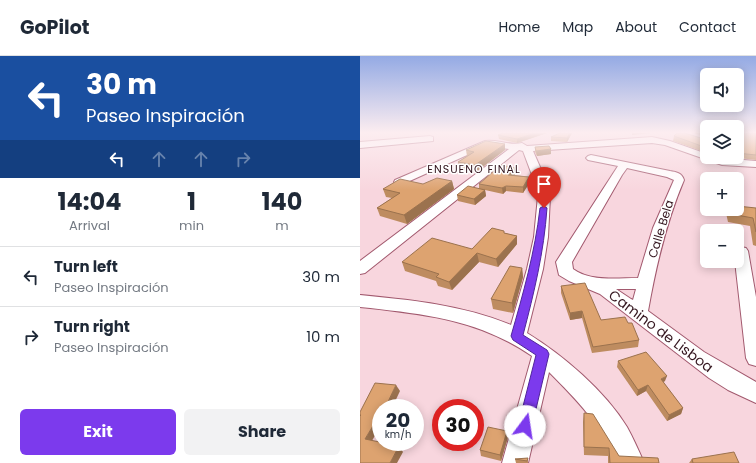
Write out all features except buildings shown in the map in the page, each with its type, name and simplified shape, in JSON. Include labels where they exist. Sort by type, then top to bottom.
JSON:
[{"type":"street","points":[[399,182],[467,152]]},
{"type":"street","points":[[360,269],[517,152]]},
{"type":"street","points":[[517,336],[535,269],[541,237],[544,196],[541,183],[523,152]]},
{"type":"street","points":[[693,152],[722,162],[756,164]]},
{"type":"street","name":"Calle Bela","points":[[591,158],[670,174],[678,177],[679,180],[667,204],[644,284],[639,312]]},
{"type":"street","name":"Camino de Lisboa","points":[[625,164],[617,174],[564,262],[565,270],[570,275],[597,283],[639,312],[692,357],[732,382],[756,393]]},
{"type":"street","points":[[744,268],[752,315],[756,358]]},
{"type":"street","points":[[597,283],[644,284]]},
{"type":"street","points":[[360,301],[408,306],[462,315],[495,326],[517,336],[543,354],[593,401],[618,435],[632,463]]},
{"type":"street","points":[[515,463],[543,354]]},
{"type":"district","name":"ENSUENO FINAL","points":[[474,169]]},
{"type":"route","points":[[525,426],[543,354],[517,336],[535,269],[541,237],[544,208]]}]
